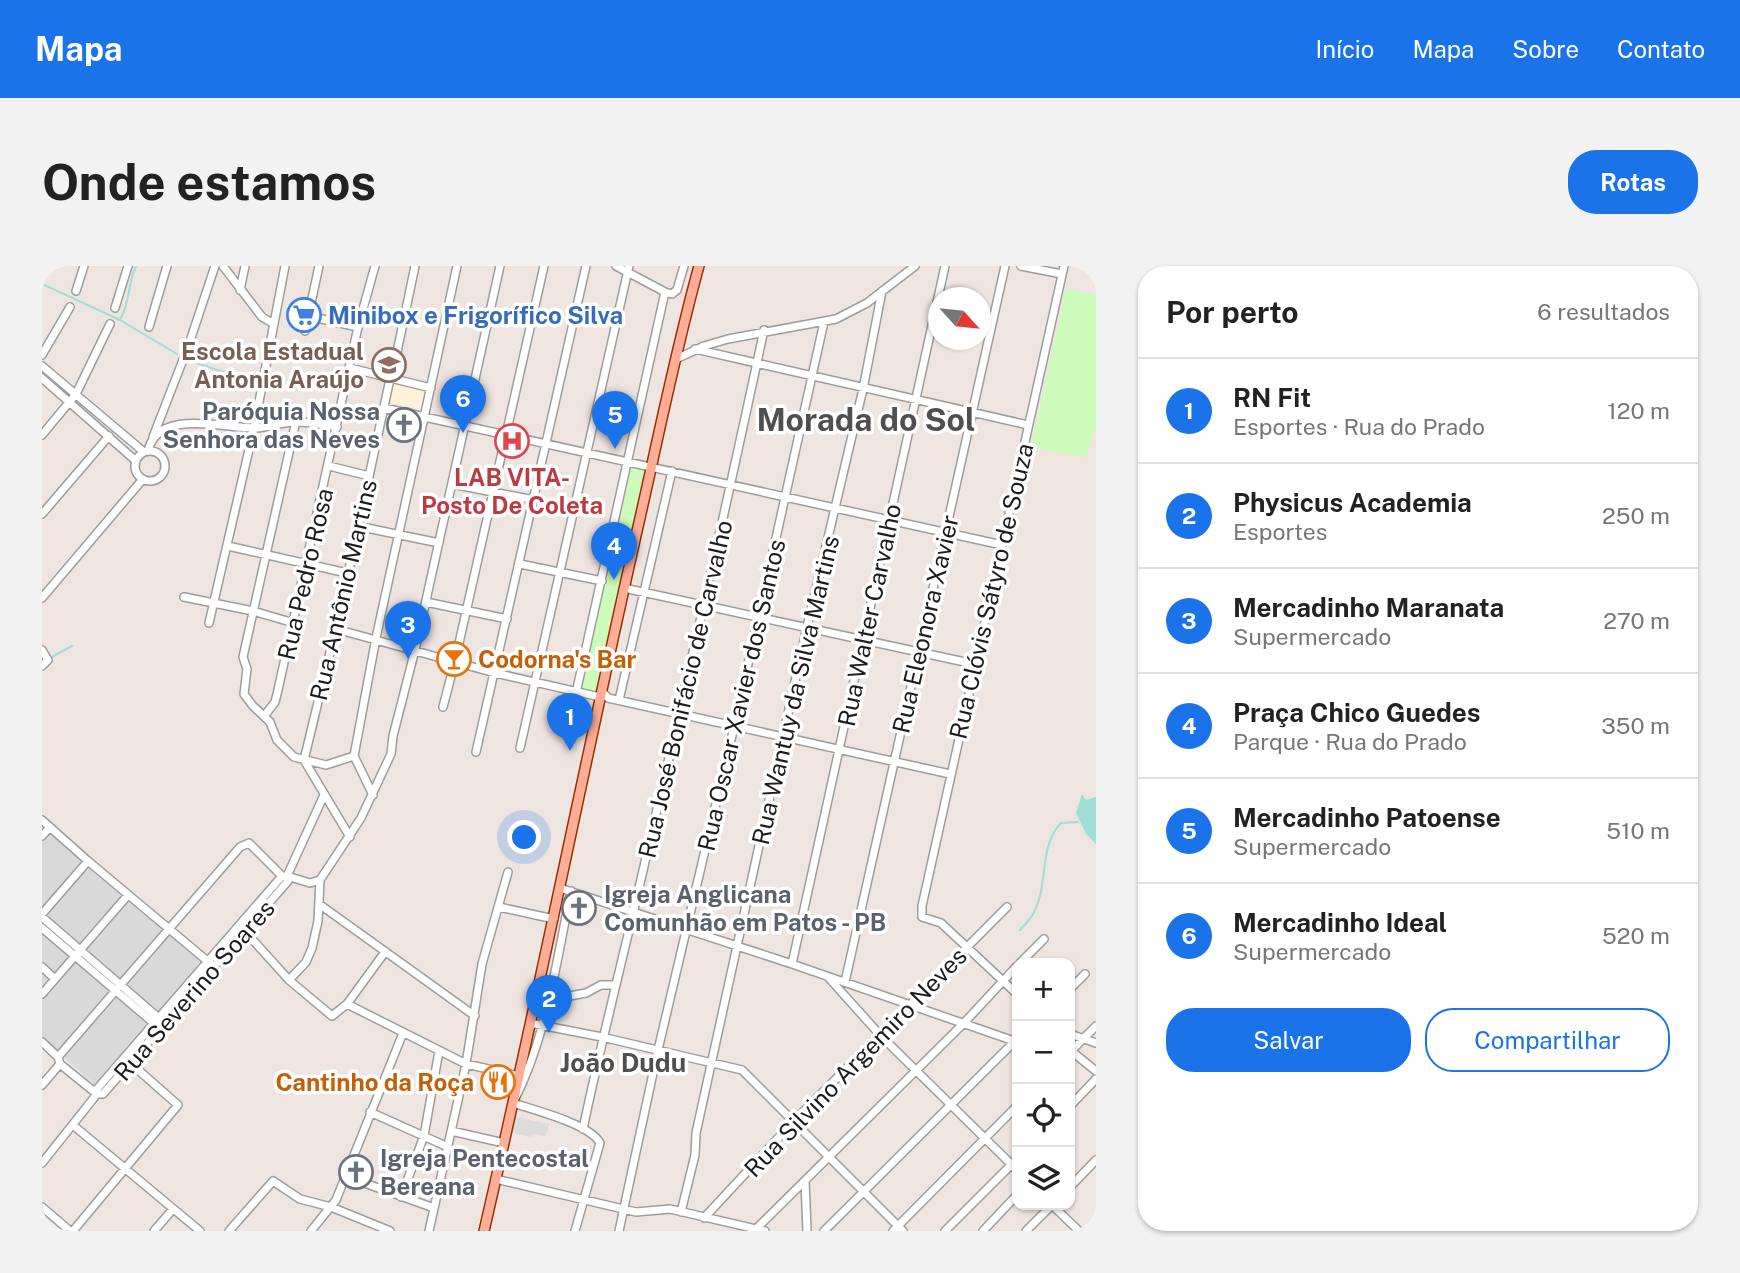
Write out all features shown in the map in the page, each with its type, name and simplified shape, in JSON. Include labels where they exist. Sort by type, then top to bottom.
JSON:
[{"type":"main road","points":[[484,1231],[561,888],[624,588],[699,266]]},
{"type":"street","points":[[76,291],[84,266]]},
{"type":"street","points":[[115,308],[128,266]]},
{"type":"street","points":[[149,327],[167,266]]},
{"type":"street","points":[[136,461],[152,440],[188,347],[215,266]]},
{"type":"street","points":[[223,266],[262,317],[274,324]]},
{"type":"street","points":[[240,290],[245,266]]},
{"type":"street","points":[[209,623],[254,428],[285,266]]},
{"type":"street","points":[[305,331],[320,266]]},
{"type":"street","name":"Rua Pedro Rosa","points":[[265,715],[275,702],[278,690],[358,327],[375,266]]},
{"type":"street","points":[[397,352],[415,266]]},
{"type":"street","points":[[373,795],[354,756],[376,638],[457,266]]},
{"type":"street","points":[[289,980],[306,962],[312,948],[318,921],[320,880],[350,837],[391,754],[500,266]]},
{"type":"street","points":[[443,707],[544,266]]},
{"type":"street","points":[[475,752],[586,266]]},
{"type":"street","points":[[616,266],[628,269],[665,292],[674,293],[684,266]]},
{"type":"street","points":[[676,359],[695,349],[764,330],[824,322],[853,311],[915,266]]},
{"type":"street","name":"Rua Walter Carvalho","points":[[792,964],[945,266]]},
{"type":"street","name":"Rua Eleonora Xavier","points":[[845,982],[1005,266]]},
{"type":"street","points":[[1021,266],[1063,270]]},
{"type":"street","points":[[520,748],[628,269]]},
{"type":"street","name":"Rua Clóvis Sátyro de Souza","points":[[968,947],[941,923],[922,917],[922,906],[1063,270]]},
{"type":"street","name":"Rua Wantuy da Silva Martins","points":[[681,1212],[695,1155],[696,1133],[736,946],[863,389],[882,291]]},
{"type":"street","points":[[576,693],[665,292]]},
{"type":"street","points":[[42,355],[70,307]]},
{"type":"street","points":[[308,316],[358,327]]},
{"type":"street","name":"Rua Oscar Xavier dos Santos","points":[[620,1231],[658,1050],[786,499],[824,322]]},
{"type":"street","points":[[42,435],[76,394],[110,324]]},
{"type":"street","name":"Rua José Bonifácio de Carvalho","points":[[583,1129],[602,1037],[634,912],[732,485],[764,330]]},
{"type":"street","points":[[695,349],[1028,425]]},
{"type":"street","points":[[42,366],[146,451],[157,452],[163,458],[164,471],[156,480],[143,480],[137,474],[136,461],[42,378]]},
{"type":"street","points":[[350,368],[431,388]]},
{"type":"street","name":"Rua Antônio Martins","points":[[304,760],[336,629],[390,379]]},
{"type":"street","points":[[384,408],[1002,545]]},
{"type":"street","points":[[152,440],[164,431],[186,424],[254,428],[296,421],[337,427]]},
{"type":"street","points":[[296,421],[243,657],[247,669],[244,694],[270,722],[276,740],[294,757],[326,765],[354,756]]},
{"type":"street","points":[[42,514],[109,436]]},
{"type":"street","points":[[329,466],[369,475]]},
{"type":"street","points":[[619,701],[672,471]]},
{"type":"street","points":[[42,598],[143,480]]},
{"type":"street","points":[[452,484],[534,500]]},
{"type":"street","points":[[357,526],[439,543]]},
{"type":"street","points":[[228,546],[347,573]]},
{"type":"street","points":[[520,564],[602,581]]},
{"type":"street","points":[[624,588],[974,664]]},
{"type":"street","points":[[184,597],[253,611],[294,623]]},
{"type":"street","points":[[426,602],[507,618]]},
{"type":"street","points":[[336,629],[576,693],[950,774]]},
{"type":"street","points":[[42,650],[45,663]]},
{"type":"street","points":[[304,760],[350,837]]},
{"type":"street","points":[[285,877],[324,795]]},
{"type":"street","points":[[42,820],[211,964]]},
{"type":"street","points":[[42,836],[50,827]]},
{"type":"street","points":[[42,1085],[117,986],[240,847],[249,843],[285,877],[310,883],[320,880]]},
{"type":"street","points":[[77,953],[42,915],[88,861]]},
{"type":"street","points":[[429,1231],[466,1063],[482,964],[508,872]]},
{"type":"street","name":"Rua Severino Soares","points":[[211,964],[231,934],[285,877]]},
{"type":"street","name":"Rua Severino Soares","points":[[42,1163],[74,1126],[97,1094],[97,1089],[127,1060],[211,964],[241,936],[285,877]]},
{"type":"street","points":[[561,888],[1012,1040]]},
{"type":"street","points":[[543,1027],[571,891]]},
{"type":"street","points":[[42,994],[128,895]]},
{"type":"street","points":[[318,904],[475,1016]]},
{"type":"street","points":[[499,907],[554,919]]},
{"type":"street","name":"Rua Silvino Argemiro Neves","points":[[704,1218],[794,1121],[1007,907]]},
{"type":"street","points":[[42,928],[77,953],[159,1023]]},
{"type":"street","points":[[231,934],[251,938],[289,980],[332,1016],[347,1004],[385,952]]},
{"type":"street","points":[[1026,958],[1044,939]]},
{"type":"street","points":[[968,947],[1012,989]]},
{"type":"street","points":[[42,967],[55,979]]},
{"type":"street","points":[[756,1229],[963,1024],[1012,972]]},
{"type":"street","points":[[1075,984],[1085,974]]},
{"type":"street","points":[[828,976],[881,1036],[1012,1162]]},
{"type":"street","points":[[575,1231],[600,1143],[596,1135],[583,1129],[513,1103],[554,1003],[559,998],[586,993],[601,985],[615,985]]},
{"type":"street","points":[[347,1004],[466,1063],[519,1076]]},
{"type":"street","points":[[530,1023],[742,1070],[864,1191],[898,1229],[1012,1111]]},
{"type":"street","points":[[1075,1047],[1096,1026]]},
{"type":"street","points":[[310,1231],[331,1208],[403,1033]]},
{"type":"street","points":[[1075,1035],[1096,1043]]},
{"type":"street","points":[[42,1042],[97,1094]]},
{"type":"street","points":[[824,1231],[1012,1045]]},
{"type":"street","points":[[401,1197],[424,1136],[439,1051]]},
{"type":"street","points":[[1075,1054],[1096,1071]]},
{"type":"street","points":[[42,1207],[71,1231],[178,1105],[127,1060]]},
{"type":"street","points":[[1075,1101],[1096,1079]]},
{"type":"street","points":[[370,1112],[448,1147]]},
{"type":"street","points":[[74,1126],[200,1231]]},
{"type":"street","points":[[451,1131],[504,1143]]},
{"type":"street","points":[[1075,1182],[1096,1160]]},
{"type":"street","points":[[946,1231],[1012,1168]]},
{"type":"street","points":[[345,1175],[434,1208]]},
{"type":"street","points":[[496,1179],[636,1212],[657,1209],[681,1212],[765,1231]]},
{"type":"street","points":[[229,1231],[274,1181],[300,1199],[390,1231]]},
{"type":"street","points":[[805,1181],[807,1231]]},
{"type":"street","points":[[983,1231],[1012,1200]]},
{"type":"street","points":[[154,1231],[173,1209]]},
{"type":"street","points":[[1026,1231],[1047,1210]]},
{"type":"street","points":[[1057,1210],[1079,1231]]},
{"type":"street","points":[[715,1231],[717,1222]]},
{"type":"shaded area","name":"Escola Estadual Antonia Araújo","points":[[378,353],[405,359],[400,378],[374,372]]},
{"type":"shaded area","points":[[394,381],[428,389],[422,410],[389,402]]},
{"type":"shaded area","name":"Paróquia Nossa Senhora das Neves","points":[[393,414],[415,421],[416,418],[420,419],[416,435],[398,428],[389,429]]},
{"type":"shaded area","points":[[42,822],[216,968],[106,1094],[42,1039]]},
{"type":"shaded area","points":[[515,1117],[549,1124],[546,1136],[533,1134],[532,1137],[511,1133]]},
{"type":"green space","points":[[1066,289],[1096,295],[1096,426],[1086,457],[1031,448]]},
{"type":"green space","points":[[632,466],[648,470],[597,693],[581,689]]},
{"type":"water","points":[[1082,794],[1086,800],[1096,797],[1096,844],[1086,834],[1076,813]]},
{"type":"waterway","points":[[121,318],[136,266]]},
{"type":"waterway","points":[[42,284],[120,320],[177,354]]},
{"type":"waterway","points":[[191,361],[247,380]]},
{"type":"waterway","points":[[52,657],[72,646]]},
{"type":"waterway","points":[[1020,930],[1039,901],[1046,854],[1054,833],[1061,823],[1078,822]]},
{"type":"place","name":"Minibox e Frigorífico Silva","points":[[304,315]]},
{"type":"place","name":"Escola Estadual Antonia Araújo","points":[[389,365]]},
{"type":"place","name":"Paróquia Nossa Senhora das Neves","points":[[404,425]]},
{"type":"place","name":"Mercadinho Ideal","points":[[463,433]]},
{"type":"place","name":"LAB VITA- Posto De Coleta","points":[[512,441]]},
{"type":"place","name":"Mercadinho Patoense","points":[[615,449]]},
{"type":"place","name":"Praça Chico Guedes","points":[[614,580]]},
{"type":"place","name":"Mercadinho Maranata","points":[[408,659]]},
{"type":"place","name":"Codorna's Bar","points":[[454,659]]},
{"type":"place","name":"RN Fit","points":[[570,751]]},
{"type":"place","name":"Igreja Anglicana Comunhão em Patos - PB","points":[[579,908]]},
{"type":"place","name":"Physicus Academia","points":[[549,1033]]},
{"type":"place","name":"Cantinho da Roça","points":[[498,1082]]},
{"type":"place","name":"Igreja Pentecostal Bereana","points":[[356,1172]]},
{"type":"district","name":"Morada do Sol","points":[[866,419]]},
{"type":"district","name":"João Dudu","points":[[623,1062]]}]
